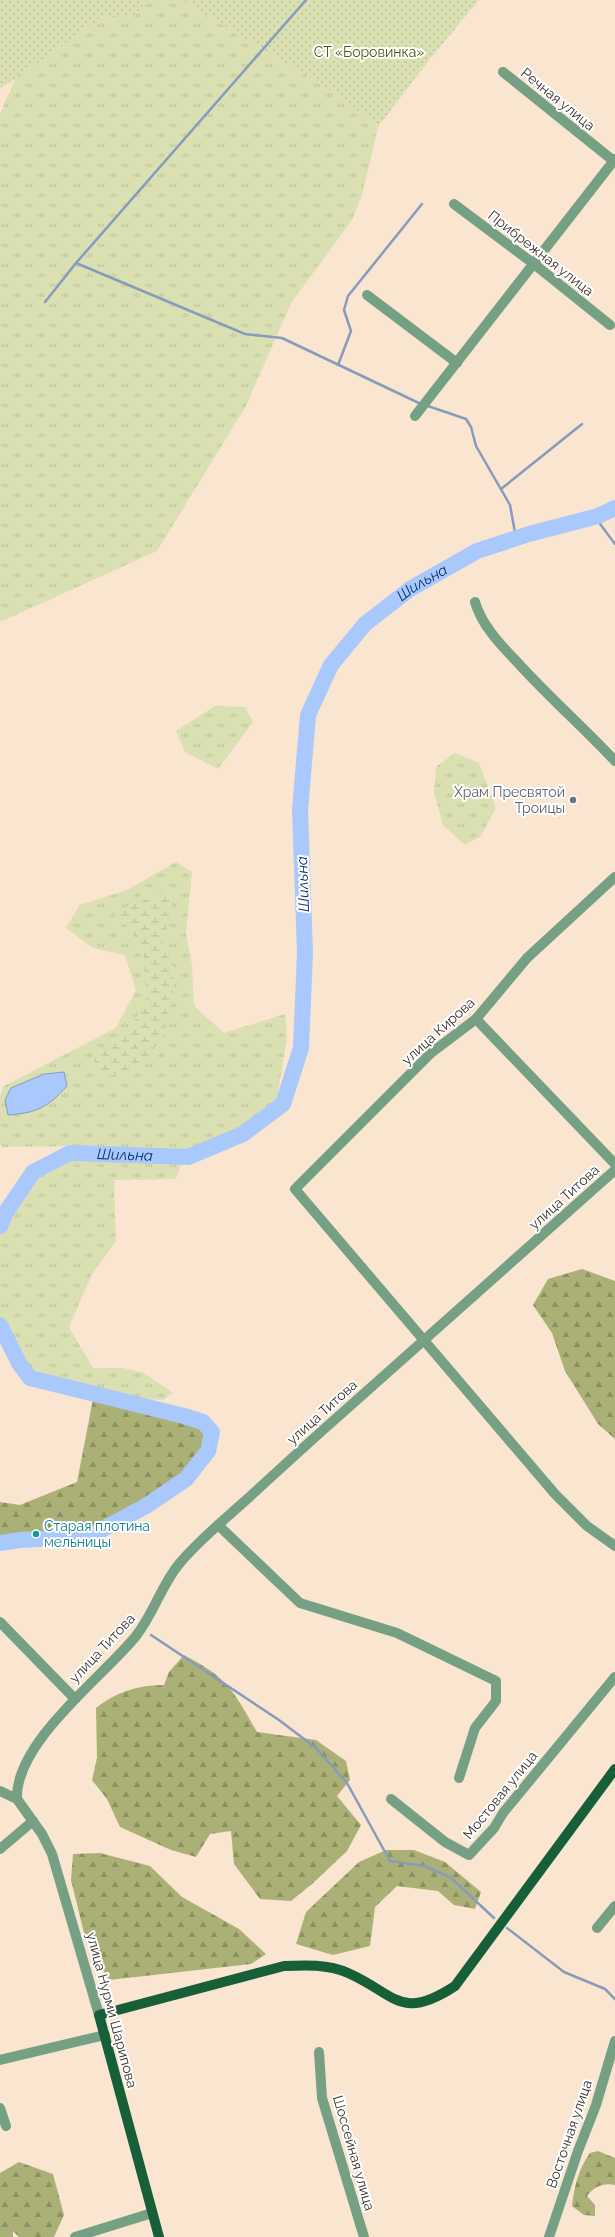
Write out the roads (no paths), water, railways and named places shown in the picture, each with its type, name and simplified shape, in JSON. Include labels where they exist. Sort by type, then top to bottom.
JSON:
[{"type":"main road","points":[[99,2015],[259,1972],[291,1966],[313,1965],[347,1972],[391,1998],[415,2004],[436,1999],[455,1986],[484,1944],[517,1902],[615,1769]]},
{"type":"main road","name":"улица Нурми Шарипова","points":[[99,2015],[159,2237]]},
{"type":"street","name":"Речная улица","points":[[503,72],[615,161]]},
{"type":"street","points":[[415,416],[615,161]]},
{"type":"street","name":"Прибрежная улица","points":[[454,204],[534,264],[610,326]]},
{"type":"street","points":[[367,295],[457,363]]},
{"type":"street","points":[[474,602],[479,615],[508,652],[554,701],[615,760]]},
{"type":"street","name":"улица Кирова","points":[[424,1340],[294,1189],[431,1053],[476,1019],[527,958],[615,877]]},
{"type":"street","points":[[476,1019],[615,1164]]},
{"type":"street","name":"улица Титова","points":[[17,1799],[16,1785],[30,1755],[75,1699],[136,1636],[153,1612],[165,1584],[179,1564],[218,1525],[615,1170]]},
{"type":"street","points":[[424,1340],[555,1494],[587,1526],[615,1546]]},
{"type":"street","points":[[218,1525],[300,1603],[397,1634],[496,1681],[496,1701],[475,1728],[459,1778]]},
{"type":"street","name":"улица Титова","points":[[0,1622],[75,1699]]},
{"type":"street","name":"Мостовая улица","points":[[391,1798],[445,1842],[469,1855],[494,1828],[504,1813],[615,1677]]},
{"type":"street","points":[[0,1791],[17,1799]]},
{"type":"street","name":"улица Нурми Шарипова","points":[[17,1799],[42,1834],[52,1854],[99,2015]]},
{"type":"street","points":[[0,1849],[32,1821]]},
{"type":"street","points":[[597,1928],[615,1906]]},
{"type":"street","points":[[0,2060],[104,2035]]},
{"type":"street","name":"Восточная улица","points":[[549,2237],[578,2151],[596,2105],[615,2041]]},
{"type":"street","name":"Шоссейная улица","points":[[319,2052],[322,2098],[364,2237]]},
{"type":"street","points":[[0,2108],[6,2126]]},
{"type":"street","points":[[75,2237],[152,2213]]},
{"type":"water","points":[[64,1072],[67,1086],[48,1104],[27,1113],[8,1115],[5,1100],[11,1088],[44,1074]]},
{"type":"waterway","points":[[45,302],[76,263],[306,0]]},
{"type":"waterway","points":[[338,365],[351,331],[344,310],[348,296],[422,204]]},
{"type":"waterway","points":[[76,263],[245,334],[282,338],[421,404]]},
{"type":"waterway","points":[[425,405],[466,419],[471,427],[476,446],[510,505],[516,538]]},
{"type":"waterway","points":[[501,489],[582,424]]},
{"type":"waterway","name":"Шильна","points":[[0,1226],[6,1212],[33,1172],[70,1153],[188,1157],[243,1134],[283,1104],[301,1048],[305,953],[300,810],[308,715],[331,665],[365,624],[410,589],[477,551],[529,534],[598,516],[615,508]]},
{"type":"waterway","points":[[595,517],[615,544]]},
{"type":"waterway","name":"Шильна","points":[[0,1325],[19,1363],[30,1378],[184,1416],[203,1422],[212,1432],[208,1451],[186,1479],[146,1506],[90,1536],[20,1540],[0,1543]]},
{"type":"waterway","points":[[151,1635],[279,1720],[316,1748],[347,1783],[390,1861],[424,1866],[450,1877],[494,1918]]},
{"type":"waterway","points":[[507,1928],[564,1972],[605,1989],[615,1999]]},
{"type":"place","name":"Храм Пресвятой Троицы","points":[[573,800]]},
{"type":"place","name":"Старая плотина мельницы","points":[[36,1534]]},
{"type":"park label","name":"СТ «Боровинка»","points":[[369,52]]}]
